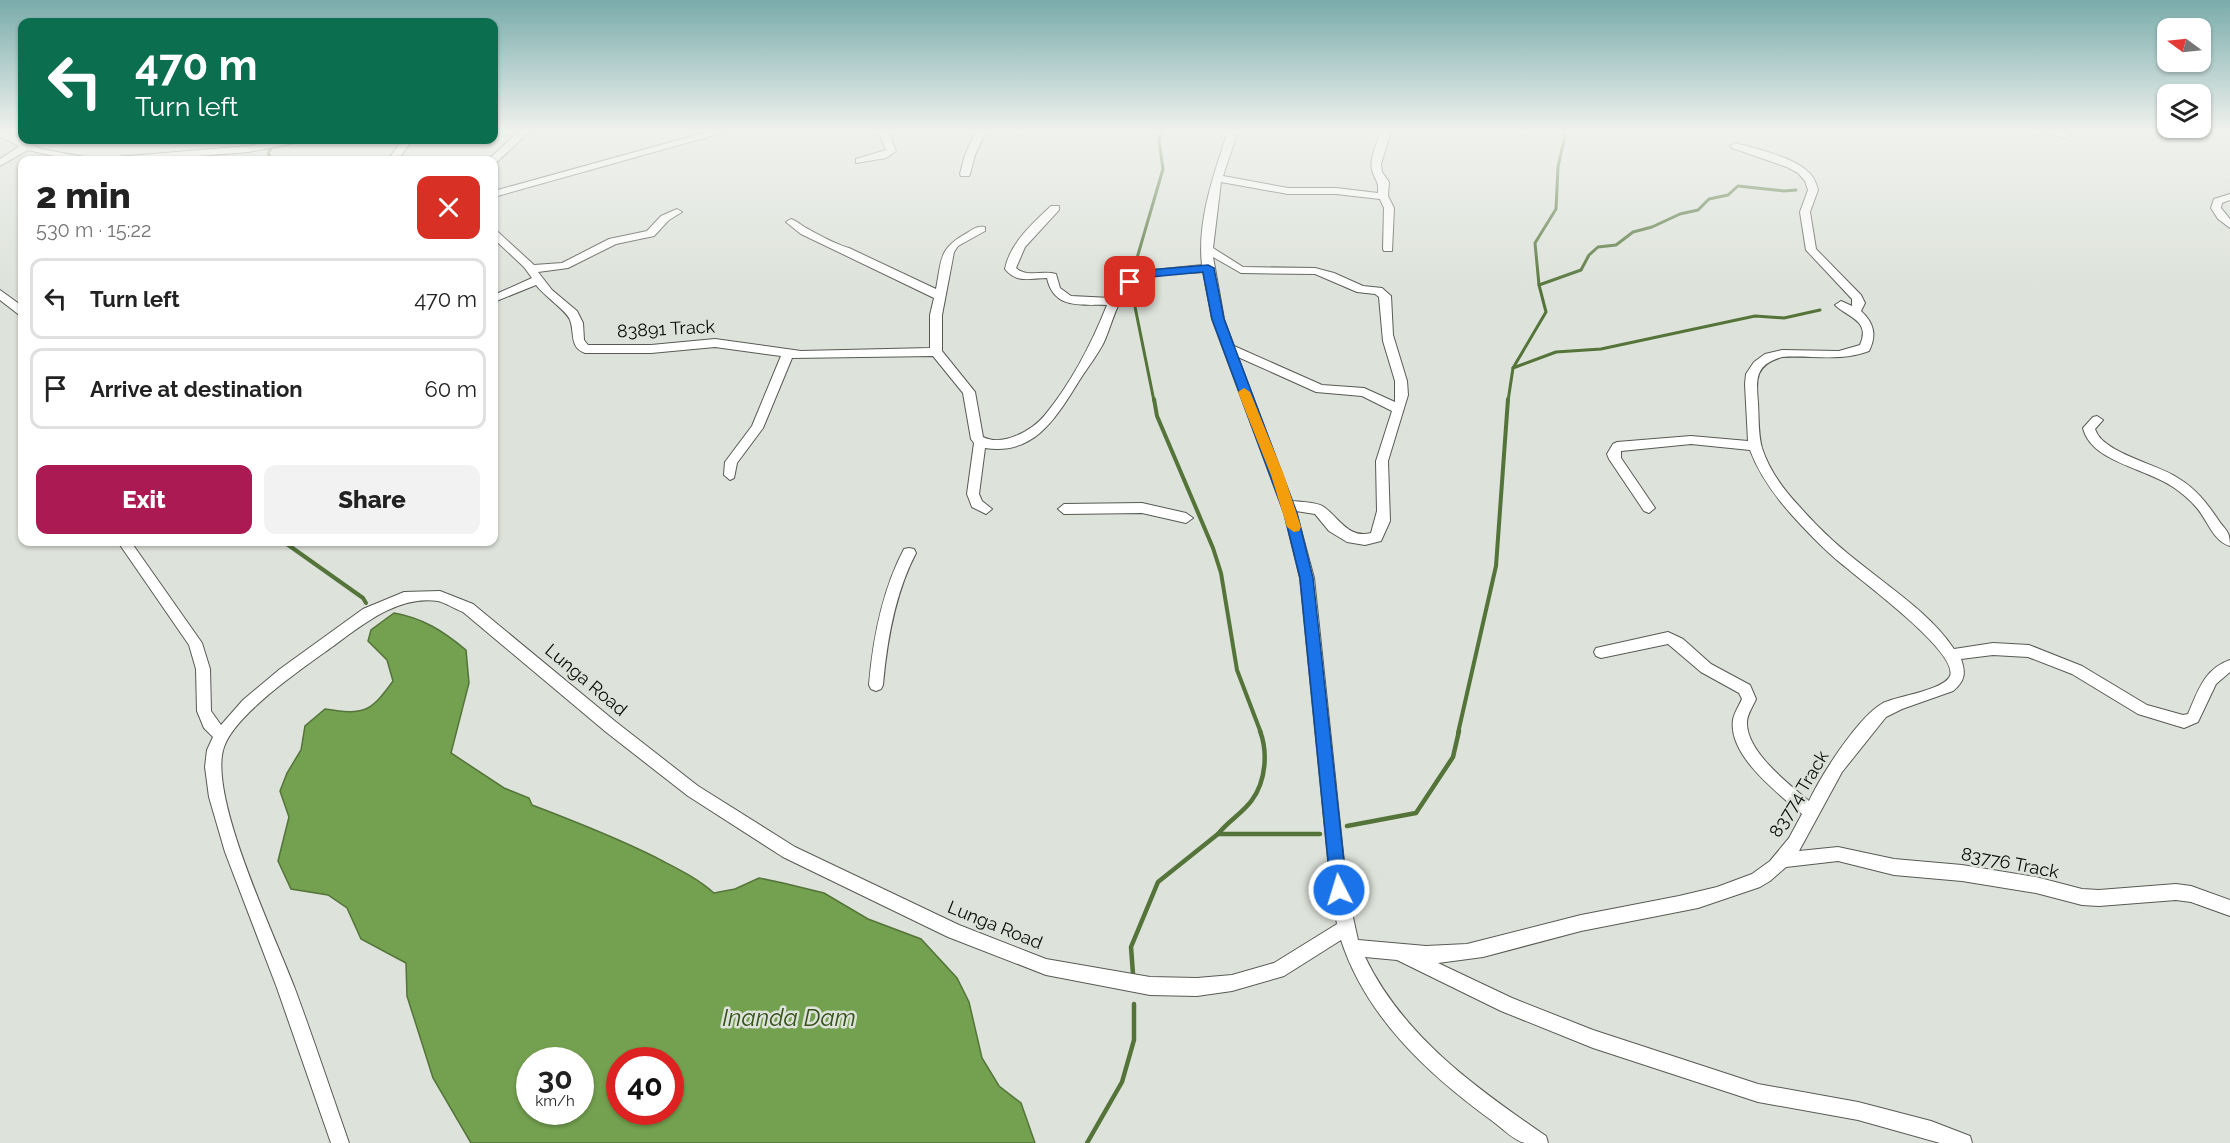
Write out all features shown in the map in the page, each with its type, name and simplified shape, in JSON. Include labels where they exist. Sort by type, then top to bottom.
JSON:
[{"type":"street","points":[[498,193],[529,184]]},
{"type":"street","points":[[1216,184],[1208,232],[1208,268],[1218,319],[1287,505],[1306,578],[1339,890],[1352,948],[1367,979],[1390,1015],[1424,1052],[1460,1084],[1539,1143]]},
{"type":"street","points":[[1252,184],[1288,191],[1336,191],[1372,197],[1383,196]]},
{"type":"street","points":[[1385,184],[1383,196],[1389,208],[1388,249]]},
{"type":"street","points":[[1811,184],[1813,190],[1805,212],[1811,250],[1857,298],[1859,303],[1856,311]]},
{"type":"street","points":[[2230,197],[2218,201],[2215,205],[2216,210],[2230,225]]},
{"type":"street","points":[[1054,208],[1022,244],[1010,268],[1023,277],[1035,278],[1045,274],[1052,276],[1055,289],[1068,300],[1114,303]]},
{"type":"street","points":[[498,297],[534,275],[564,266],[613,241],[650,234],[665,218],[677,212]]},
{"type":"street","points":[[790,222],[803,234],[822,238],[835,249],[845,250],[940,296]]},
{"type":"street","points":[[981,229],[951,247],[936,315],[936,352],[969,392],[975,434],[980,442],[973,495],[977,504],[986,509]]},
{"type":"street","name":"83891 Track","points":[[498,238],[548,293],[573,314],[577,323],[578,341],[585,349],[651,349],[715,343],[818,356],[900,351],[936,352]]},
{"type":"street","points":[[1208,249],[1241,270],[1315,271],[1330,275],[1355,287],[1383,294],[1389,344],[1402,385],[1398,409],[1384,450],[1382,464],[1384,495],[1380,532],[1376,537],[1365,540],[1352,537],[1334,527],[1320,510],[1287,505]]},
{"type":"street","points":[[980,442],[992,444],[1009,442],[1025,438],[1042,428],[1098,342],[1114,303],[1130,282],[1142,275],[1208,268]]},
{"type":"street","points":[[0,294],[18,308]]},
{"type":"street","points":[[1841,305],[1856,311],[1863,318],[1868,336],[1867,345],[1859,351],[1779,355],[1758,365],[1751,383],[1753,433],[1756,446],[1772,481],[1788,504],[1850,563],[1911,612],[1950,655],[1994,649],[2028,651],[2077,670],[2143,710],[2184,722],[2193,718],[2208,682],[2223,668],[2230,666]]},
{"type":"street","points":[[1228,348],[1320,389],[1364,392],[1398,409]]},
{"type":"street","points":[[730,475],[731,462],[757,428],[788,354]]},
{"type":"street","points":[[2097,420],[2089,428],[2089,433],[2097,442],[2113,454],[2152,469],[2183,487],[2203,505],[2214,524],[2230,541]]},
{"type":"street","points":[[1649,508],[1615,459],[1613,454],[1617,447],[1691,440],[1756,446]]},
{"type":"street","points":[[1064,509],[1142,508],[1186,518]]},
{"type":"street","points":[[127,546],[195,643],[203,669],[204,711],[209,723],[221,735]]},
{"type":"street","points":[[876,685],[888,616],[902,565],[909,554]]},
{"type":"street","name":"Lunga Road","points":[[340,1143],[286,988],[233,852],[217,796],[213,767],[221,735],[248,704],[368,613],[404,598],[440,597],[468,608],[611,727],[693,791],[789,852],[954,931],[1046,967],[1150,986],[1232,984],[1278,970],[1346,928]]},
{"type":"street","points":[[1601,652],[1668,638],[1678,642],[1691,657],[1707,669],[1745,689],[1749,699],[1739,723],[1746,746],[1780,784],[1812,813]]},
{"type":"street","name":"83774 Track","points":[[1352,948],[1448,954],[1481,950],[1578,923],[1676,906],[1715,896],[1764,876],[1781,860],[1806,826],[1840,761],[1884,710],[1945,689],[1956,681],[1958,671],[1950,655]]},
{"type":"street","name":"83776 Track","points":[[1781,860],[1838,854],[1894,867],[1962,873],[2036,885],[2082,897],[2099,898],[2176,892],[2191,894],[2230,908]]},
{"type":"street","points":[[1395,951],[1507,1005],[1593,1039],[1758,1093],[1868,1114],[1931,1130],[1963,1143]]},
{"type":"water","name":"Inanda Dam","points":[[394,613],[432,626],[466,650],[469,683],[451,753],[504,788],[529,798],[532,805],[640,850],[686,873],[714,893],[735,889],[759,878],[783,883],[824,893],[868,919],[921,939],[957,978],[969,1002],[982,1058],[999,1086],[1021,1103],[1035,1143],[471,1143],[433,1078],[407,996],[406,963],[361,939],[347,908],[328,895],[291,889],[278,861],[289,817],[280,791],[287,773],[301,750],[305,726],[325,709],[349,712],[372,706],[393,681],[387,660],[368,641],[371,630]]},
{"type":"waterway","points":[[1154,401],[1130,282],[1159,184]]},
{"type":"waterway","points":[[1539,285],[1535,243],[1556,209],[1557,184]]},
{"type":"waterway","points":[[1539,285],[1581,270],[1589,255],[1598,247],[1616,245],[1633,232],[1652,227],[1680,214],[1698,210],[1709,199],[1728,195],[1738,186],[1784,191],[1796,190]]},
{"type":"waterway","points":[[1513,368],[1546,312],[1539,285]]},
{"type":"waterway","points":[[1513,368],[1556,352],[1601,349],[1755,316],[1784,318],[1820,310]]},
{"type":"waterway","points":[[1508,401],[1513,368]]},
{"type":"waterway","points":[[1154,399],[1157,416],[1213,548],[1221,573],[1237,670],[1261,733]]},
{"type":"waterway","points":[[1458,733],[1496,566],[1508,399]]},
{"type":"waterway","points":[[290,546],[363,598],[366,603]]},
{"type":"waterway","points":[[1218,834],[1248,805],[1257,792],[1263,775],[1265,757],[1260,731]]},
{"type":"waterway","points":[[1347,826],[1416,813],[1453,757],[1459,731]]},
{"type":"waterway","points":[[1133,974],[1131,947],[1158,882],[1218,834]]},
{"type":"waterway","points":[[1218,834],[1320,834]]},
{"type":"waterway","points":[[1087,1143],[1122,1082],[1134,1040],[1134,1004]]},
{"type":"slow traffic","points":[[1244,392],[1277,475],[1294,527]]},
{"type":"route","points":[[1130,282],[1148,273],[1208,268],[1218,319],[1290,513],[1306,578],[1339,890]]}]
